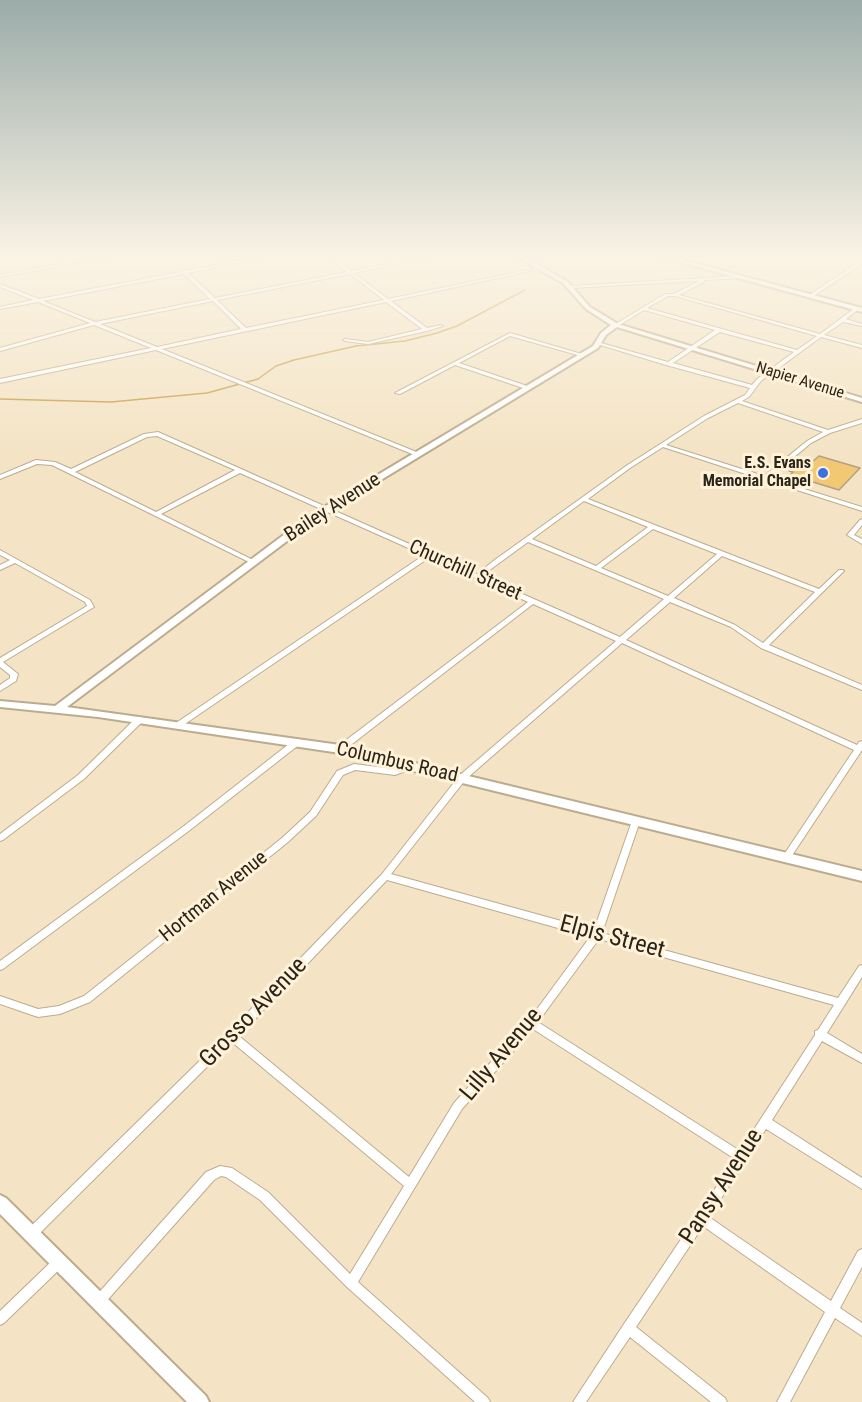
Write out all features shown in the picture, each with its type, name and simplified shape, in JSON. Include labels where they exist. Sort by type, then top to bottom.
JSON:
[{"type":"street","points":[[84,320],[417,454]]},
{"type":"street","points":[[0,350],[110,320]]},
{"type":"street","points":[[235,320],[245,330]]},
{"type":"street","points":[[0,381],[290,320]]},
{"type":"street","points":[[414,320],[427,330]]},
{"type":"street","name":"Napier Avenue","points":[[608,320],[616,325],[691,349],[862,400]]},
{"type":"street","points":[[616,325],[624,320]]},
{"type":"street","points":[[685,320],[798,352]]},
{"type":"street","points":[[768,320],[862,347]]},
{"type":"street","points":[[480,578],[484,571],[527,539],[661,445],[738,401],[750,392],[752,387],[841,320]]},
{"type":"street","points":[[844,320],[862,325]]},
{"type":"street","name":"Bailey Avenue","points":[[58,709],[326,510],[583,355],[599,344],[603,334],[616,325]]},
{"type":"street","points":[[345,340],[368,343],[441,326]]},
{"type":"street","points":[[669,364],[719,330]]},
{"type":"street","points":[[398,393],[512,333],[583,355]]},
{"type":"street","points":[[599,344],[752,387]]},
{"type":"street","points":[[455,363],[528,388]]},
{"type":"street","points":[[738,401],[828,432]]},
{"type":"street","points":[[764,479],[808,442],[828,432],[862,421]]},
{"type":"street","name":"Churchill Street","points":[[72,471],[152,434],[860,747]]},
{"type":"street","points":[[661,445],[862,509]]},
{"type":"street","points":[[0,477],[29,464],[48,462],[72,471],[253,562]]},
{"type":"street","points":[[157,514],[238,471]]},
{"type":"street","points":[[584,499],[820,592]]},
{"type":"street","points":[[862,521],[850,535],[862,542]]},
{"type":"street","points":[[597,568],[653,526]]},
{"type":"street","points":[[527,539],[733,626],[764,646],[862,688]]},
{"type":"street","points":[[0,552],[88,601],[91,607],[0,663],[13,672],[14,678],[0,688]]},
{"type":"street","name":"Grosso Avenue","points":[[30,1234],[232,1036],[385,876],[463,777],[722,553]]},
{"type":"street","points":[[179,725],[429,555]]},
{"type":"street","points":[[0,568],[15,560]]},
{"type":"street","points":[[764,646],[842,571]]},
{"type":"street","points":[[340,749],[533,601]]},
{"type":"street","name":"Columbus Road","points":[[0,704],[179,725],[340,749],[463,777],[862,876]]},
{"type":"street","points":[[0,838],[81,777],[140,720]]},
{"type":"street","points":[[0,966],[187,828],[297,742]]},
{"type":"street","points":[[786,858],[860,747]]},
{"type":"street","name":"Hortman Avenue","points":[[0,1000],[38,1013],[70,1007],[87,999],[285,840],[313,813],[340,772],[354,767],[395,772],[412,765]]},
{"type":"street","name":"Lilly Avenue","points":[[351,1283],[458,1106],[532,1023],[597,934],[636,821]]},
{"type":"street","name":"Elpis Street","points":[[385,876],[839,1002]]},
{"type":"street","name":"Pansy Avenue","points":[[579,1402],[742,1158],[862,969]]},
{"type":"street","points":[[532,1023],[742,1158]]},
{"type":"street","points":[[819,1034],[862,1059]]},
{"type":"street","points":[[232,1036],[411,1185]]},
{"type":"street","points":[[765,1122],[862,1184]]},
{"type":"street","points":[[99,1301],[210,1176],[220,1171],[228,1172],[255,1189],[351,1283],[484,1402]]},
{"type":"street","points":[[0,1203],[196,1401]]},
{"type":"street","points":[[702,1219],[862,1330]]},
{"type":"street","points":[[783,1402],[862,1255]]},
{"type":"street","points":[[0,1319],[58,1262]]},
{"type":"street","points":[[628,1328],[721,1402]]},
{"type":"building","name":"E.S. Evans Memorial Chapel","points":[[819,456],[860,468],[839,490],[790,475],[793,472],[789,471],[802,459],[812,462]]},
{"type":"waterway","points":[[0,399],[111,402],[207,393],[258,379],[276,366],[294,360],[356,346],[405,341],[437,333],[468,320]]},
{"type":"place","name":"E.S. Evans Memorial Chapel","points":[[823,473]]}]
